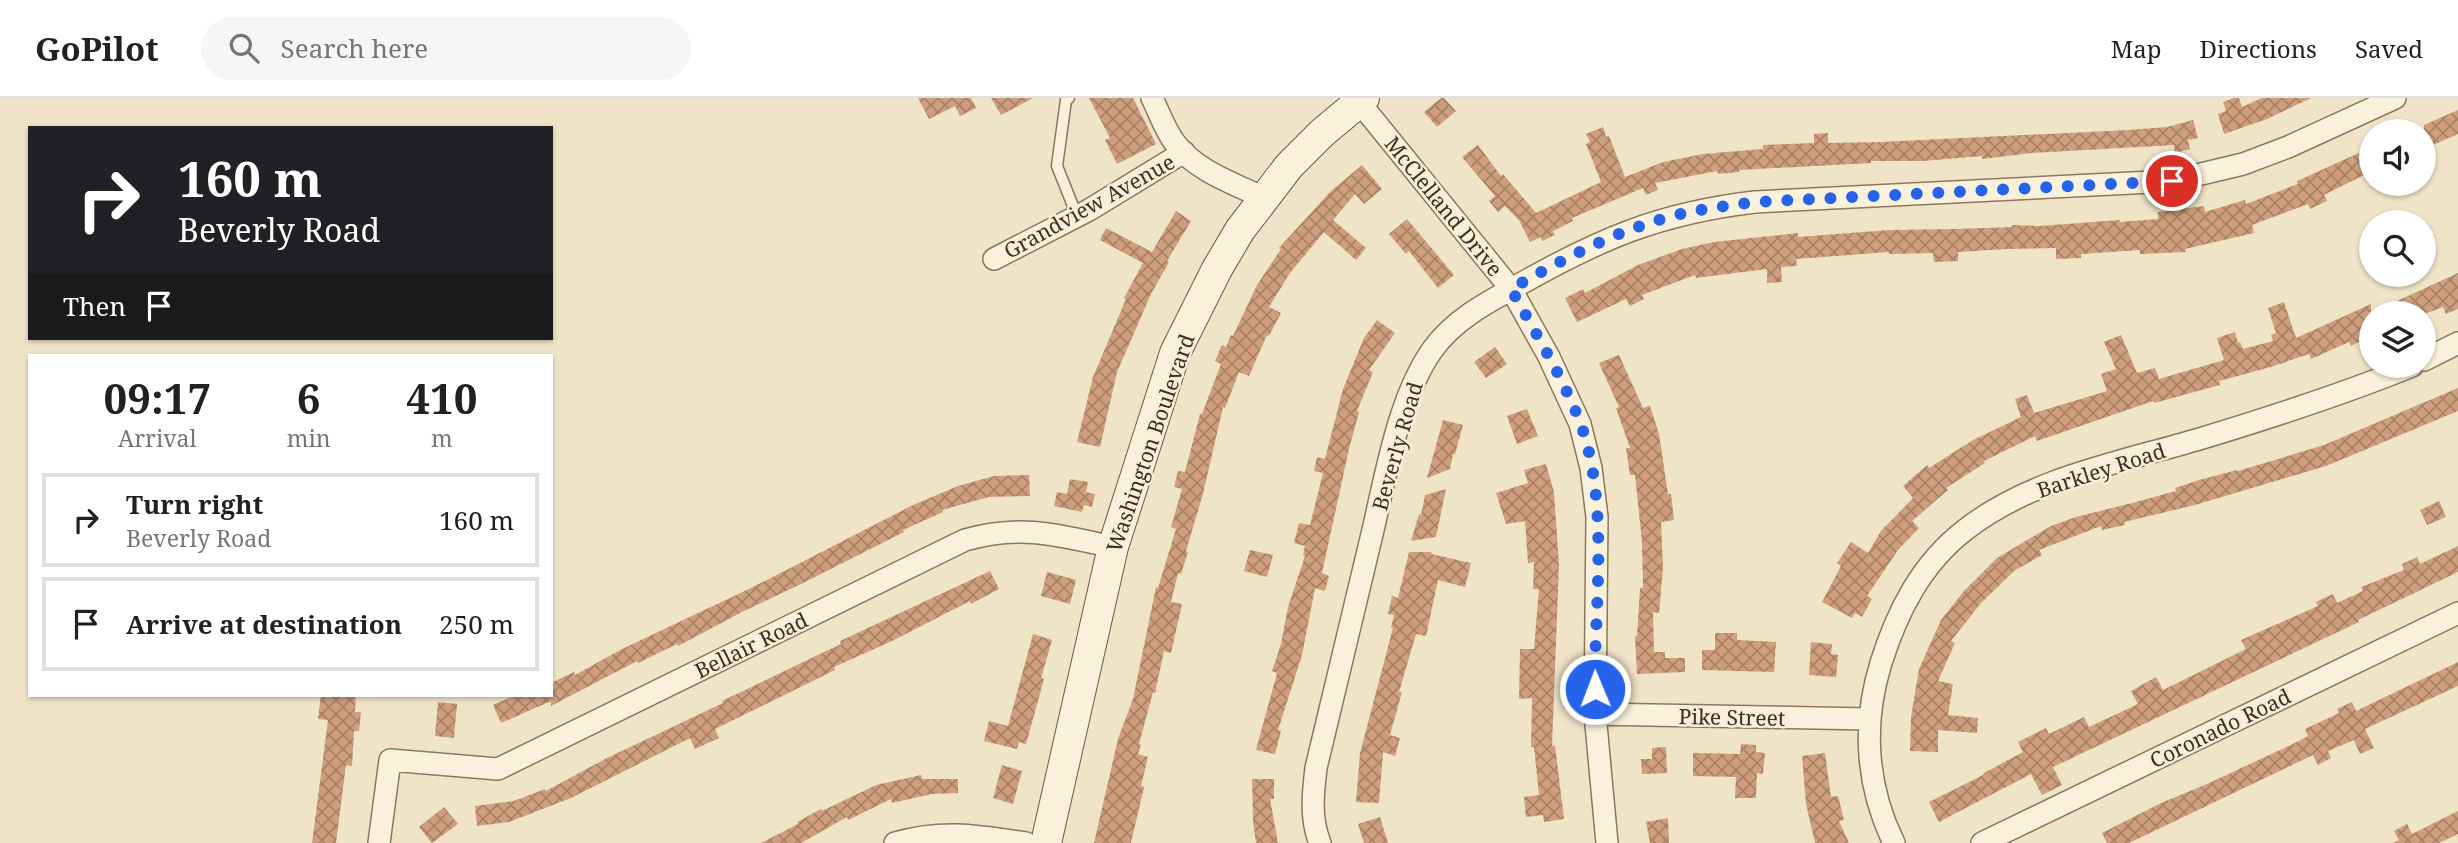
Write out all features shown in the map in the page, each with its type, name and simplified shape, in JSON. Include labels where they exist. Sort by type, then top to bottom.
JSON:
[{"type":"street","points":[[1152,98],[1173,141],[1184,152],[1208,170],[1264,198]]},
{"type":"street","name":"Beverly Road","points":[[1320,843],[1312,804],[1316,768],[1389,462],[1408,397],[1433,348],[1451,328],[1478,307],[1565,258],[1621,233],[1669,217],[1755,202],[2172,181],[2210,173],[2265,156],[2395,98]]},
{"type":"street","name":"McClelland Drive","points":[[1361,100],[1511,289],[1549,357],[1580,424],[1591,468],[1597,517],[1595,714],[1607,843]]},
{"type":"street","name":"Washington Boulevard","points":[[1046,843],[1113,547],[1175,353],[1217,269],[1240,230],[1289,166],[1361,100]]},
{"type":"street","name":"Grandview Avenue","points":[[994,259],[1150,175],[1184,152]]},
{"type":"street","points":[[2436,354],[2458,344]]},
{"type":"street","name":"Barkley Road","points":[[1894,843],[1881,817],[1870,769],[1869,719],[1876,679],[1888,638],[1909,592],[1935,558],[1965,530],[2038,488],[2273,417],[2379,378]]},
{"type":"street","name":"Bellair Road","points":[[379,843],[390,760],[498,769],[965,540],[993,533],[1023,531],[1056,534],[1113,547]]},
{"type":"street","name":"Coronado Road","points":[[1982,843],[2458,613]]},
{"type":"street","name":"Pike Street","points":[[1595,714],[1869,719]]},
{"type":"street","points":[[895,843],[962,833],[1026,843]]},
{"type":"lane","points":[[1069,98],[1066,100],[1057,166],[1077,216]]},
{"type":"building","points":[[918,98],[971,98],[976,108],[960,116],[955,106],[929,119]]},
{"type":"building","points":[[991,98],[1033,98],[1001,115]]},
{"type":"building","points":[[1089,98],[1133,98],[1156,144],[1117,164],[1105,140],[1110,138]]},
{"type":"building","points":[[1441,98],[1456,111],[1437,127],[1424,112]]},
{"type":"building","points":[[2239,98],[2242,107],[2262,98],[2311,98],[2267,119],[2224,134],[2218,114],[2226,111],[2223,102]]},
{"type":"building","points":[[2458,110],[2458,134],[2436,144],[2436,120]]},
{"type":"building","points":[[2193,120],[2198,138],[2188,140],[2190,149],[2175,153],[2174,145],[2032,153],[1982,159],[1982,156],[1923,161],[1871,161],[1739,170],[1718,174],[1717,171],[1655,183],[1658,190],[1646,195],[1643,188],[1572,218],[1573,221],[1553,231],[1555,235],[1542,241],[1541,237],[1530,242],[1519,220],[1505,206],[1498,212],[1489,201],[1495,196],[1462,157],[1478,145],[1501,176],[1503,174],[1536,213],[1601,182],[1586,144],[1590,142],[1586,134],[1603,127],[1625,177],[1663,162],[1703,154],[1763,149],[1763,145],[1814,143],[1814,134],[1828,133],[1828,143],[1881,142],[2128,130],[2167,127]]},
{"type":"building","points":[[2359,153],[2359,178],[2324,195],[2327,201],[2310,209],[2308,204],[2252,225],[2254,233],[2185,249],[2186,252],[2140,254],[2140,250],[2081,254],[2081,258],[2056,259],[2056,248],[1958,252],[1958,261],[1934,262],[1933,253],[1889,252],[1796,259],[1797,266],[1781,267],[1782,282],[1767,283],[1767,269],[1696,278],[1695,275],[1642,295],[1644,299],[1630,306],[1626,299],[1577,322],[1565,298],[1583,289],[1585,293],[1638,265],[1682,249],[1714,242],[1798,233],[1798,237],[1889,230],[2039,226],[2158,219],[2158,212],[2204,206],[2205,212],[2245,200],[2246,204],[2298,184],[2297,181]]},
{"type":"building","points":[[1362,165],[1382,189],[1364,204],[1355,194],[1333,220],[1366,248],[1356,260],[1324,232],[1290,273],[1269,307],[1281,313],[1269,336],[1267,335],[1249,376],[1239,372],[1225,408],[1223,407],[1203,494],[1186,551],[1188,552],[1181,574],[1178,573],[1171,602],[1182,604],[1171,653],[1164,651],[1155,693],[1153,692],[1139,744],[1138,754],[1148,757],[1131,843],[1094,843],[1118,739],[1133,699],[1156,587],[1158,588],[1176,529],[1171,527],[1182,489],[1174,487],[1178,471],[1185,472],[1200,414],[1221,364],[1215,361],[1222,345],[1226,347],[1231,335],[1233,336],[1257,285],[1281,249],[1279,248],[1330,192]]},
{"type":"building","points":[[1176,211],[1191,221],[1167,261],[1169,262],[1151,294],[1117,372],[1100,447],[1077,442],[1093,377],[1126,299],[1124,298],[1143,263],[1100,240],[1106,228],[1152,252]]},
{"type":"building","points":[[1407,219],[1454,275],[1438,288],[1409,251],[1406,254],[1389,234]]},
{"type":"building","points":[[2458,273],[2458,309],[2446,314],[2443,307],[2436,310],[2436,301],[2397,301],[2428,287],[2436,287],[2436,283]]},
{"type":"building","points":[[2284,302],[2296,338],[2359,309],[2359,342],[2351,346],[2349,342],[2311,359],[2309,354],[2219,381],[2220,385],[2154,403],[2153,401],[2037,441],[2035,436],[1984,461],[1985,463],[1946,488],[1948,490],[1912,521],[1919,528],[1898,550],[1867,596],[1872,599],[1862,617],[1855,613],[1852,618],[1822,602],[1841,566],[1837,563],[1851,542],[1868,553],[1881,531],[1913,498],[1903,486],[1927,465],[1929,468],[1973,440],[2021,417],[2015,399],[2027,395],[2034,413],[2107,391],[2101,374],[2116,369],[2104,342],[2121,335],[2137,373],[2155,368],[2159,379],[2224,360],[2217,338],[2235,332],[2243,349],[2273,341],[2271,335],[2276,333],[2268,308]]},
{"type":"building","points":[[1377,320],[1395,333],[1369,370],[1373,372],[1357,411],[1359,412],[1322,573],[1329,576],[1325,591],[1315,588],[1302,655],[1278,730],[1281,731],[1275,754],[1256,750],[1277,673],[1272,671],[1281,644],[1288,607],[1305,556],[1305,546],[1294,543],[1299,523],[1310,525],[1323,473],[1314,471],[1317,457],[1325,459],[1343,389],[1364,338]]},
{"type":"building","points":[[1495,347],[1507,364],[1486,378],[1474,362]]},
{"type":"building","points":[[1619,355],[1643,408],[1650,406],[1659,434],[1668,494],[1671,494],[1674,520],[1661,522],[1663,567],[1659,613],[1653,612],[1654,652],[1665,652],[1665,658],[1685,658],[1685,672],[1637,674],[1635,636],[1640,588],[1643,588],[1642,542],[1635,475],[1630,475],[1626,448],[1630,448],[1616,408],[1619,407],[1599,363]]},
{"type":"building","points":[[2458,388],[2458,411],[2326,466],[2195,505],[2124,522],[2125,525],[2102,530],[2101,526],[2039,550],[2042,555],[2014,571],[1981,603],[1951,641],[1955,643],[1938,681],[1953,684],[1948,715],[1978,718],[1977,733],[1938,730],[1938,752],[1910,751],[1911,717],[1919,669],[1941,620],[1964,591],[1997,558],[2051,526],[2324,445]]},
{"type":"building","points":[[1527,409],[1538,436],[1517,444],[1507,416]]},
{"type":"building","points":[[1443,420],[1463,425],[1450,469],[1427,478]]},
{"type":"building","points":[[1546,464],[1554,492],[1559,565],[1552,746],[1555,745],[1564,819],[1544,822],[1543,815],[1526,817],[1524,797],[1539,795],[1534,747],[1531,747],[1532,698],[1519,699],[1520,649],[1534,649],[1539,589],[1533,589],[1534,562],[1528,563],[1525,521],[1506,524],[1496,493],[1528,483],[1524,470]]},
{"type":"building","points":[[1029,475],[1030,496],[989,497],[942,510],[943,512],[678,646],[677,644],[638,663],[637,661],[551,706],[551,701],[501,723],[493,705],[511,697],[553,697],[553,682],[574,672],[575,675],[620,650],[753,587],[913,505],[958,486],[994,476]]},
{"type":"building","points":[[1070,479],[1088,482],[1086,492],[1095,494],[1092,507],[1084,505],[1082,512],[1054,506],[1057,492],[1067,494]]},
{"type":"building","points":[[1446,489],[1436,537],[1411,541],[1425,495]]},
{"type":"building","points":[[2439,501],[2446,517],[2427,525],[2420,510]]},
{"type":"building","points":[[2458,546],[2458,572],[2358,620],[2359,622],[2053,767],[2062,785],[2042,795],[2031,774],[1939,822],[1929,802],[2023,752],[2018,742],[2046,728],[2049,734],[2084,717],[2089,727],[2138,704],[2131,691],[2156,677],[2163,690],[2246,649],[2241,640],[2318,606],[2316,602],[2333,594],[2337,603],[2363,591],[2361,587],[2404,570],[2402,564],[2417,557],[2420,564]]},
{"type":"building","points":[[1250,550],[1273,555],[1267,577],[1244,571]]},
{"type":"building","points":[[1409,552],[1432,552],[1431,554],[1471,563],[1465,587],[1438,580],[1426,636],[1416,634],[1399,692],[1402,692],[1390,735],[1400,738],[1395,756],[1383,752],[1379,803],[1356,802],[1360,753],[1393,628],[1394,615],[1388,614],[1392,596],[1398,598]]},
{"type":"building","points":[[990,571],[999,589],[834,667],[835,670],[715,729],[719,738],[695,749],[690,738],[571,798],[509,822],[477,826],[475,806],[514,801],[545,789],[546,791],[605,759],[841,644],[840,641]]},
{"type":"building","points":[[1047,572],[1076,580],[1070,604],[1041,596]]},
{"type":"building","points":[[1715,633],[1737,633],[1737,640],[1776,642],[1774,672],[1702,670],[1702,650],[1715,650]]},
{"type":"building","points":[[1033,634],[1052,640],[1026,744],[1019,742],[1017,749],[984,741],[989,721],[1008,726]]},
{"type":"building","points":[[1811,642],[1832,644],[1831,654],[1838,655],[1836,677],[1809,675]]},
{"type":"building","points":[[2458,662],[2458,686],[2365,729],[2374,748],[2360,754],[2354,740],[2328,751],[2331,758],[2318,765],[2313,755],[2129,843],[2107,843],[2102,833],[2161,803],[2297,742],[2308,736],[2305,729],[2339,713],[2337,709],[2352,702],[2356,711]]},
{"type":"building","points":[[321,697],[356,697],[355,712],[361,712],[359,731],[354,731],[352,766],[346,765],[336,843],[312,843],[328,720],[318,719]]},
{"type":"building","points":[[438,702],[457,704],[454,738],[435,736]]},
{"type":"building","points":[[1741,744],[1756,745],[1756,752],[1765,753],[1763,774],[1757,773],[1756,798],[1735,798],[1736,777],[1693,776],[1693,753],[1740,754]]},
{"type":"building","points":[[1666,747],[1667,773],[1642,774],[1641,759],[1652,759],[1652,748]]},
{"type":"building","points":[[1825,753],[1831,797],[1838,796],[1844,820],[1839,821],[1849,843],[1815,843],[1806,804],[1802,756]]},
{"type":"building","points":[[1002,765],[1022,771],[1013,804],[993,798]]},
{"type":"building","points":[[921,775],[922,779],[958,779],[958,793],[932,794],[892,803],[891,799],[848,820],[847,817],[801,843],[761,843],[821,809],[822,811],[876,785]]},
{"type":"building","points":[[1252,779],[1274,779],[1274,799],[1270,799],[1278,843],[1256,843]]},
{"type":"building","points":[[444,807],[458,824],[432,843],[419,827]]},
{"type":"building","points":[[2458,811],[2458,834],[2439,843],[2393,843],[2399,840],[2394,831],[2407,824],[2412,834]]},
{"type":"building","points":[[1380,817],[1388,843],[1364,843],[1358,824]]},
{"type":"building","points":[[1668,818],[1669,843],[1650,843],[1646,822]]},
{"type":"route","points":[[1595,689],[1598,566],[1597,517],[1591,468],[1580,424],[1549,357],[1511,289],[1565,258],[1621,233],[1669,217],[1709,208],[1755,202],[2172,181]]}]
